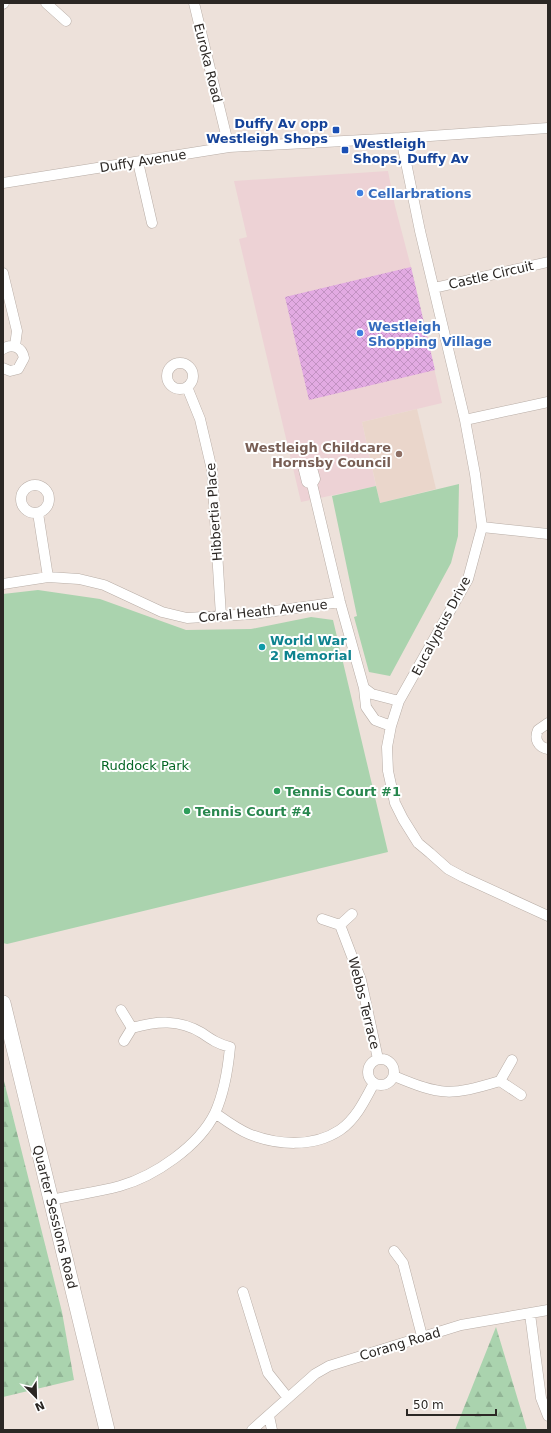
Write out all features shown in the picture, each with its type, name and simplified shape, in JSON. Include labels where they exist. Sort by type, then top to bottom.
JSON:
[{"type":"main road","name":"Quarter Sessions Road","points":[[3,1003],[107,1430]]},
{"type":"street","points":[[46,3],[66,21]]},
{"type":"street","name":"Euroka Road","points":[[194,3],[228,147]]},
{"type":"street","name":"Duffy Avenue","points":[[3,183],[228,147],[401,138],[548,128]]},
{"type":"street","name":"Eucalyptus Drive","points":[[401,138],[465,420],[475,474],[482,527],[468,579],[400,701],[391,726],[386,760],[395,803],[418,843],[448,868],[547,914]]},
{"type":"street","points":[[138,162],[152,223]]},
{"type":"street","name":"Castle Circuit","points":[[434,288],[548,262]]},
{"type":"street","points":[[3,273],[17,331],[15,346]]},
{"type":"street","points":[[3,349],[15,346]]},
{"type":"street","points":[[3,368],[10,371],[21,366],[23,354],[15,346]]},
{"type":"street","name":"Hibbertia Place","points":[[187,388],[200,419],[212,470],[221,616]]},
{"type":"street","points":[[465,420],[548,402]]},
{"type":"street","points":[[312,484],[340,602],[364,688],[366,707],[375,720],[391,726]]},
{"type":"street","points":[[38,513],[48,577]]},
{"type":"street","points":[[482,527],[548,534]]},
{"type":"street","name":"Coral Heath Avenue","points":[[3,584],[48,577],[79,578],[104,585],[162,612],[188,618],[221,616],[340,602]]},
{"type":"street","points":[[364,688],[372,694],[400,701]]},
{"type":"street","points":[[548,723],[540,726],[536,734],[536,738],[540,746],[548,749]]},
{"type":"street","points":[[322,919],[340,925],[352,914]]},
{"type":"street","name":"Webbs Terrace","points":[[340,925],[361,980],[378,1059]]},
{"type":"street","points":[[121,1010],[132,1028]]},
{"type":"street","points":[[51,1200],[121,1185],[150,1174],[177,1158],[197,1137],[214,1113],[227,1071],[230,1047],[216,1044],[201,1033],[176,1022],[166,1021],[132,1028],[124,1040]]},
{"type":"street","points":[[378,1059],[387,1060],[393,1067],[394,1076],[388,1083],[383,1085],[374,1083],[369,1077],[368,1070],[372,1063],[378,1059]]},
{"type":"street","points":[[394,1076],[426,1089],[447,1093],[470,1090],[500,1081],[512,1060]]},
{"type":"street","points":[[500,1081],[520,1095]]},
{"type":"street","points":[[214,1113],[247,1133],[275,1141],[298,1143],[321,1138],[340,1130],[362,1105],[374,1083]]},
{"type":"street","points":[[394,1251],[403,1263],[422,1336]]},
{"type":"street","points":[[243,1292],[268,1373],[288,1398]]},
{"type":"street","name":"Corang Road","points":[[252,1430],[315,1374],[329,1366],[422,1336],[476,1322],[548,1310]]},
{"type":"street","points":[[530,1314],[541,1398],[548,1416]]},
{"type":"street","points":[[269,1416],[272,1430]]},
{"type":"shaded area","points":[[388,171],[442,403],[362,422],[376,486],[301,502],[239,239],[247,237],[234,181]]},
{"type":"shaded area","name":"Westleigh Childcare Hornsby Council","points":[[417,409],[436,489],[380,503],[362,422]]},
{"type":"green space","points":[[459,484],[458,536],[451,563],[390,676],[369,672],[354,617],[357,616],[332,496],[376,486],[380,503]]},
{"type":"green space","name":"Ruddock Park","points":[[38,590],[100,599],[186,630],[251,629],[311,617],[333,620],[388,852],[7,944],[3,943],[3,594]]},
{"type":"green space","points":[[3,1077],[62,1312],[74,1380],[3,1397]]},
{"type":"green space","points":[[496,1327],[527,1430],[455,1430]]},
{"type":"building","name":"Westleigh Shopping Village","points":[[411,267],[435,370],[309,400],[285,297]]},
{"type":"place","name":"Duffy Av opp Westleigh Shops","points":[[336,130]]},
{"type":"place","name":"Westleigh Shops, Duffy Av","points":[[345,150]]},
{"type":"place","name":"Cellarbrations","points":[[360,193]]},
{"type":"place","name":"Westleigh Shopping Village","points":[[360,333]]},
{"type":"place","name":"Westleigh Childcare Hornsby Council","points":[[399,454]]},
{"type":"place","name":"World War 2 Memorial","points":[[262,647]]},
{"type":"place","name":"Tennis Court #1","points":[[277,791]]},
{"type":"place","name":"Tennis Court #4","points":[[187,811]]}]
